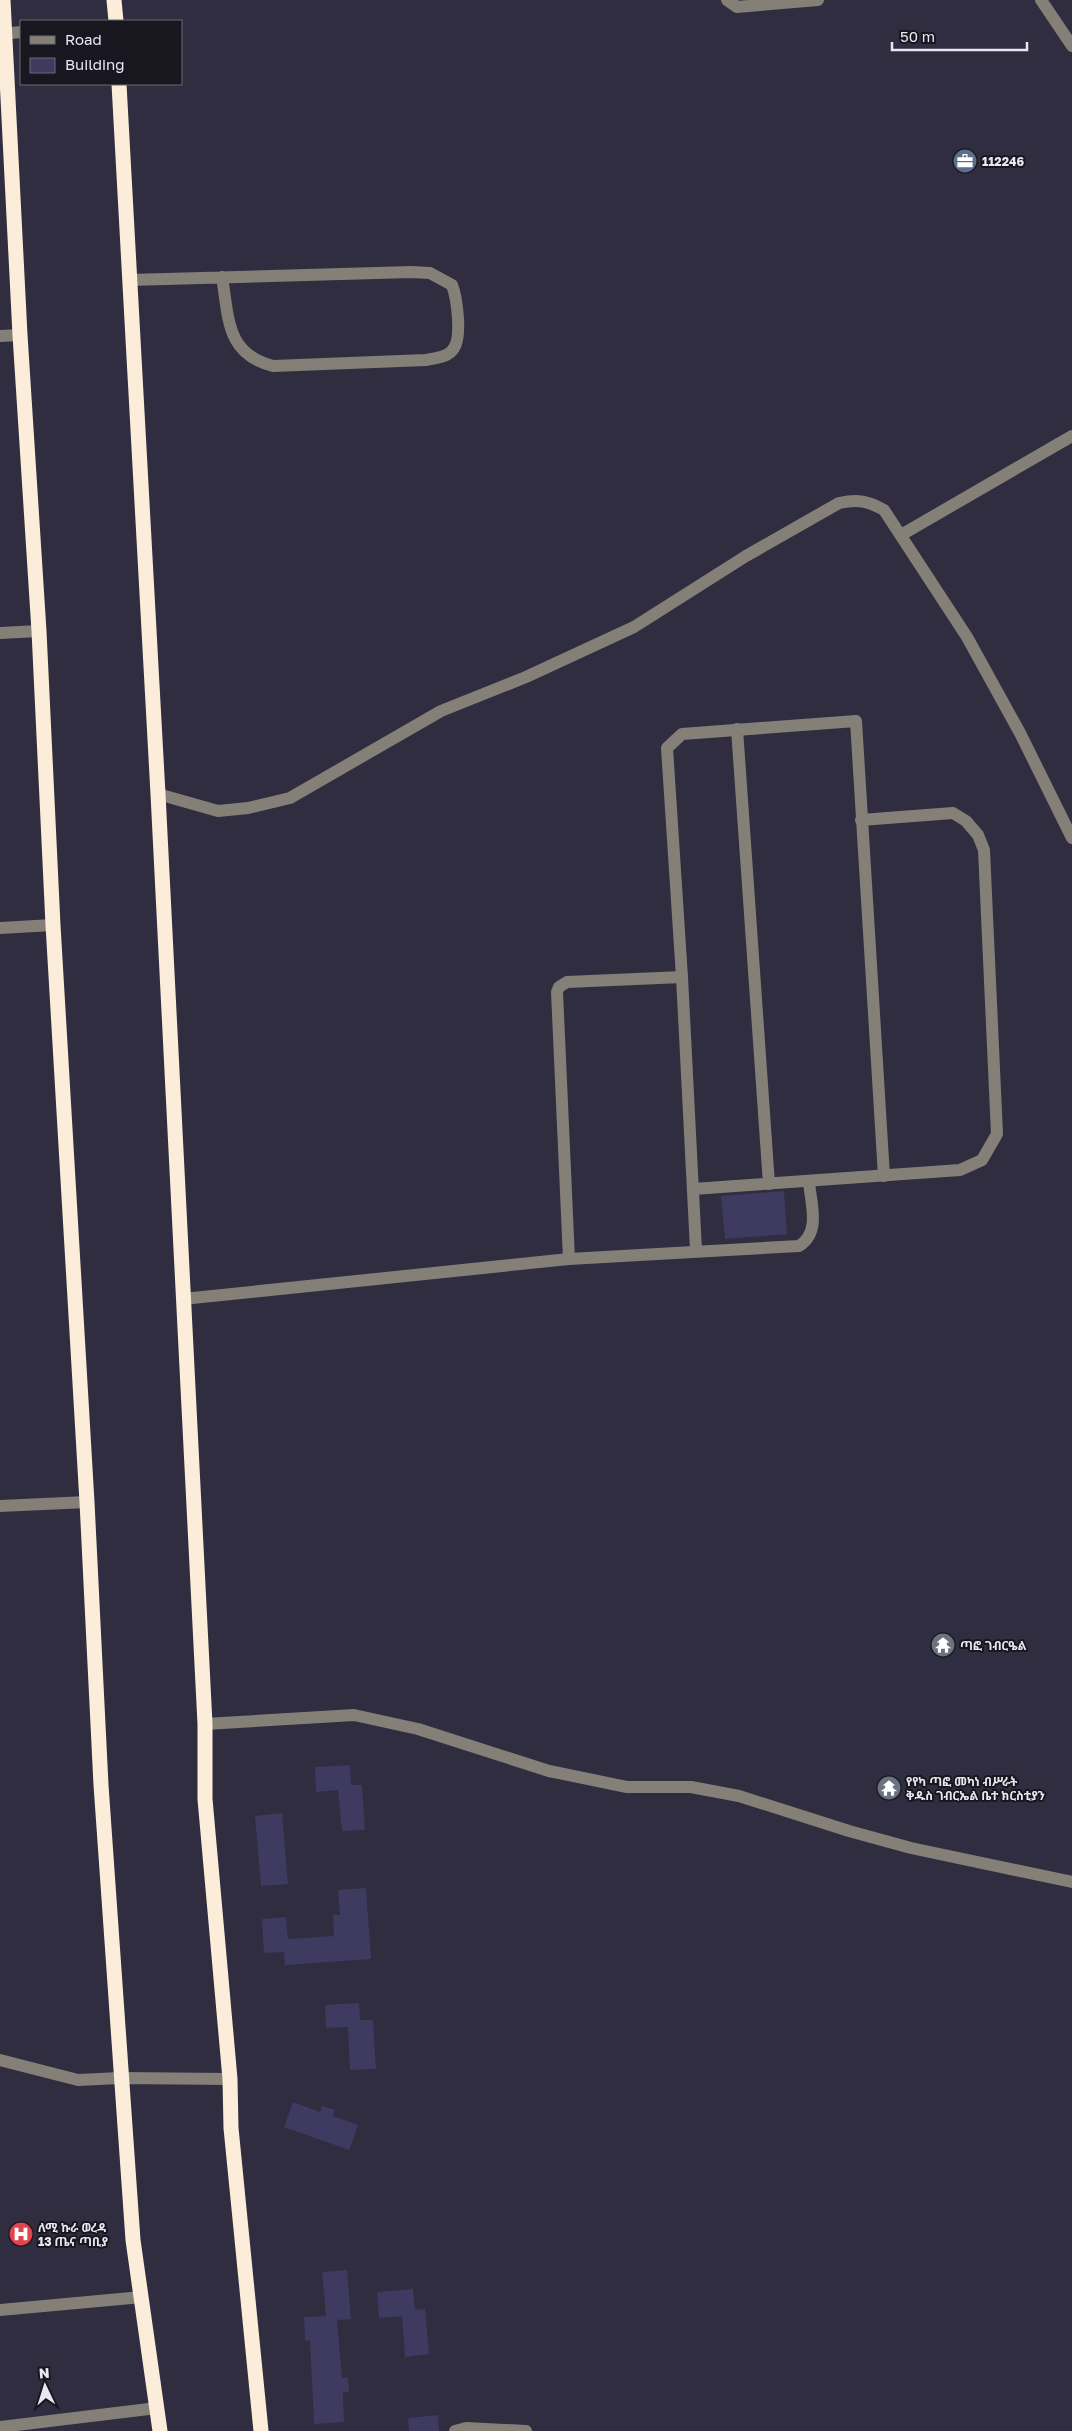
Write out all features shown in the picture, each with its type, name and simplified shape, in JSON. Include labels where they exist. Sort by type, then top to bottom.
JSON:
[{"type":"highway","points":[[4,0],[3,34],[39,631],[53,925],[87,1502],[101,1785],[120,2078],[133,2240],[160,2431]]},
{"type":"highway","points":[[114,0],[116,20]]},
{"type":"highway","points":[[119,85],[158,794],[205,1724],[205,1799],[230,2079],[230,2128],[261,2431]]},
{"type":"street","points":[[727,0],[737,7],[818,0]]},
{"type":"street","points":[[1041,0],[1072,46]]},
{"type":"street","points":[[3,34],[20,32]]},
{"type":"street","points":[[129,280],[222,277],[411,272],[430,273],[452,285],[456,296],[458,339],[454,349],[443,357],[426,360],[273,366],[255,362],[242,351],[230,327],[222,277]]},
{"type":"street","points":[[0,336],[20,334]]},
{"type":"street","points":[[901,535],[1071,439]]},
{"type":"street","points":[[158,794],[218,811],[248,808],[290,798],[441,710],[526,677],[634,627],[746,556],[839,503],[856,500],[869,502],[884,510],[901,535],[971,646],[1020,733],[1072,838]]},
{"type":"street","points":[[0,633],[39,631]]},
{"type":"street","points":[[696,1250],[682,977],[667,748],[682,734],[856,721],[884,1176]]},
{"type":"street","points":[[737,729],[769,1184]]},
{"type":"street","points":[[693,1190],[960,1170],[982,1160],[997,1134],[984,850],[978,835],[966,821],[952,813],[861,820]]},
{"type":"street","points":[[0,928],[53,925]]},
{"type":"street","points":[[569,1259],[557,992],[567,982],[682,977]]},
{"type":"street","points":[[183,1299],[569,1259],[696,1250],[799,1246],[808,1240],[814,1227],[809,1182]]},
{"type":"street","points":[[0,1506],[87,1502]]},
{"type":"street","points":[[205,1724],[354,1715],[418,1729],[550,1771],[627,1787],[691,1787],[740,1796],[849,1831],[911,1848],[1072,1882]]},
{"type":"street","points":[[0,2060],[78,2080],[120,2078],[230,2079]]},
{"type":"street","points":[[0,2310],[142,2298]]},
{"type":"street","points":[[0,2427],[157,2408]]},
{"type":"street","points":[[456,2431],[466,2428],[526,2431]]},
{"type":"building","points":[[784,1191],[787,1234],[725,1239],[721,1196]]},
{"type":"building","points":[[350,1765],[351,1785],[362,1785],[365,1830],[342,1831],[338,1790],[316,1792],[315,1767]]},
{"type":"building","points":[[282,1813],[288,1884],[261,1886],[255,1816]]},
{"type":"building","points":[[366,1888],[371,1959],[285,1965],[284,1952],[264,1953],[262,1919],[286,1917],[288,1939],[334,1936],[333,1915],[340,1915],[338,1890]]},
{"type":"building","points":[[359,2003],[360,2020],[373,2020],[376,2069],[350,2070],[348,2027],[326,2028],[325,2005]]},
{"type":"building","points":[[293,2102],[320,2112],[322,2106],[335,2110],[333,2116],[358,2125],[349,2150],[284,2127]]},
{"type":"building","points":[[347,2270],[351,2319],[337,2320],[342,2378],[348,2378],[349,2392],[343,2392],[344,2422],[314,2424],[310,2340],[305,2341],[304,2317],[326,2316],[322,2272]]},
{"type":"building","points":[[413,2289],[415,2310],[425,2309],[429,2354],[405,2357],[402,2316],[379,2318],[377,2292]]},
{"type":"building","points":[[438,2415],[439,2431],[409,2431],[408,2418]]},
{"type":"place","name":"112246","points":[[965,161]]},
{"type":"place","name":"ጣፎ ገብርዔል","points":[[943,1645]]},
{"type":"place","name":"የየካ ጣፎ መካነ ብሥራት ቅዱስ ገብርኤል ቤተ ክርስቲያን","points":[[889,1788]]},
{"type":"place","name":"ለሚ ኩራ ወረዳ 13 ጤና ጣቢያ","points":[[21,2234]]}]
